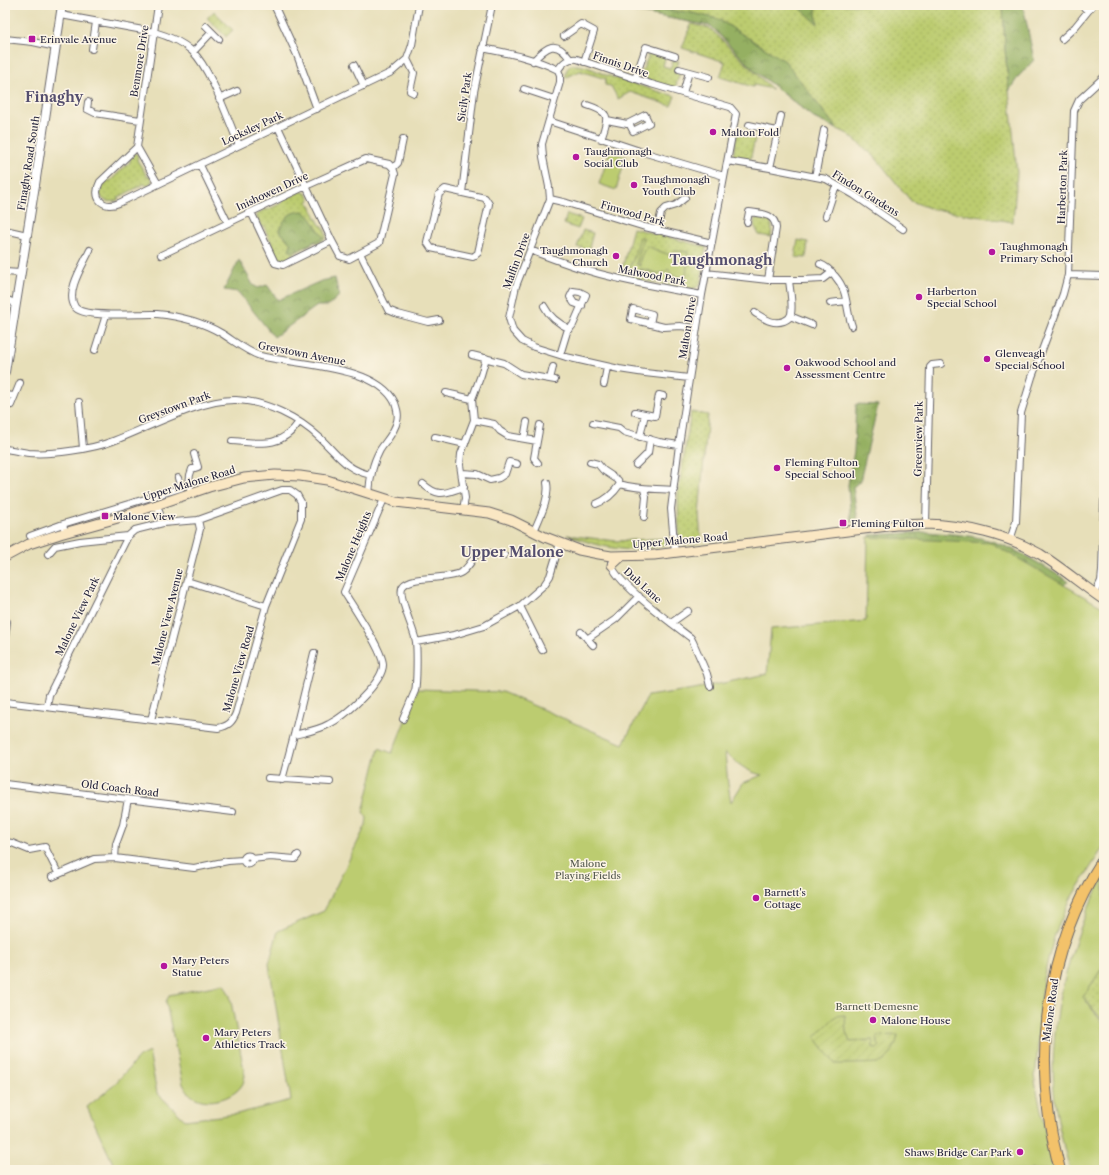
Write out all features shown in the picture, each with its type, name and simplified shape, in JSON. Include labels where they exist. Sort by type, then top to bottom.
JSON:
[{"type":"highway","name":"Malone Road","points":[[1060,1170],[1049,1120],[1045,1082],[1045,1033],[1048,1007],[1056,964],[1065,937],[1083,895],[1104,858]]},
{"type":"main road","name":"Upper Malone Road","points":[[5,557],[64,528],[118,518],[191,493],[244,478],[274,475],[300,476],[327,480],[384,499],[500,516],[560,543],[579,550],[599,554],[612,560],[622,556],[647,556],[675,553],[896,525],[926,524],[969,529],[1010,540],[1039,554],[1104,600]]},
{"type":"street","name":"Finaghy Road South","points":[[5,372],[7,348],[27,235],[62,5]]},
{"type":"street","name":"Benmore Drive","points":[[137,147],[158,5]]},
{"type":"street","points":[[274,5],[297,55],[316,109]]},
{"type":"street","name":"Locksley Park","points":[[137,147],[100,182],[97,188],[97,193],[98,198],[102,203],[108,206],[119,203],[392,72],[406,59],[412,45],[419,5]]},
{"type":"street","name":"Sicily Park","points":[[462,193],[474,92],[492,5]]},
{"type":"street","points":[[1081,5],[1088,11]]},
{"type":"street","points":[[1062,39],[1094,5]]},
{"type":"street","points":[[61,15],[169,36],[193,52],[205,70],[239,145]]},
{"type":"street","points":[[92,48],[96,22]]},
{"type":"street","points":[[564,36],[580,24],[594,31],[584,62]]},
{"type":"street","points":[[206,26],[218,39]]},
{"type":"street","points":[[193,52],[212,32]]},
{"type":"street","points":[[5,40],[33,42],[56,47]]},
{"type":"street","points":[[482,48],[533,61],[558,70],[563,63],[570,59],[560,48],[550,46],[533,61]]},
{"type":"street","points":[[635,79],[646,47],[672,56],[668,62]]},
{"type":"street","points":[[406,59],[414,73],[410,91],[414,93]]},
{"type":"street","name":"Finnis Drive","points":[[570,59],[730,107],[734,110]]},
{"type":"street","points":[[354,65],[364,86]]},
{"type":"street","points":[[679,69],[709,77]]},
{"type":"street","name":"Malfin Drive","points":[[558,70],[560,82],[542,144],[550,199],[516,286],[509,318],[513,331],[522,341],[534,347],[560,355],[607,367],[644,374],[689,378]]},
{"type":"street","points":[[683,93],[689,72]]},
{"type":"street","name":"Harberton Park","points":[[1010,540],[1016,522],[1022,413],[1032,377],[1064,294],[1068,275],[1074,111],[1079,100],[1104,77]]},
{"type":"street","points":[[524,89],[554,99]]},
{"type":"street","points":[[219,99],[237,91]]},
{"type":"street","points":[[88,102],[87,110],[95,113],[140,120]]},
{"type":"street","points":[[587,105],[600,109],[605,113],[607,120],[601,139]]},
{"type":"street","name":"Malton Drive","points":[[675,553],[672,509],[679,445],[702,295],[736,119],[734,110]]},
{"type":"street","points":[[770,168],[781,116]]},
{"type":"street","points":[[607,120],[629,124]]},
{"type":"street","points":[[548,121],[601,139],[724,176]]},
{"type":"street","points":[[749,125],[777,131]]},
{"type":"street","points":[[278,127],[340,256],[349,259],[379,243],[395,174],[393,168],[398,163],[403,139]]},
{"type":"street","points":[[815,177],[824,130]]},
{"type":"street","points":[[137,147],[158,184]]},
{"type":"street","name":"Inishowen Drive","points":[[161,255],[228,222],[366,159],[389,164],[393,168]]},
{"type":"street","name":"Findon Gardens","points":[[728,161],[826,179],[891,219],[903,229]]},
{"type":"street","points":[[200,165],[228,222]]},
{"type":"street","points":[[826,216],[836,185]]},
{"type":"street","points":[[445,189],[462,193],[484,198],[489,204],[478,253],[473,257],[431,248],[427,242],[439,194],[445,189]]},
{"type":"street","points":[[657,230],[661,213],[666,208],[676,205],[685,198]]},
{"type":"street","name":"Finwood Park","points":[[550,199],[657,230],[712,243]]},
{"type":"street","points":[[251,212],[275,263],[283,265],[332,241]]},
{"type":"street","points":[[747,222],[749,212],[771,216],[776,222],[768,280]]},
{"type":"street","points":[[5,230],[27,235]]},
{"type":"street","name":"Greystown Avenue","points":[[90,250],[72,291],[73,302],[75,307],[80,311],[106,315],[155,314],[198,323],[221,333],[250,353],[348,372],[379,386],[394,401],[398,415],[395,428],[374,462],[369,494]]},
{"type":"street","name":"Malwood Park","points":[[530,250],[599,274],[655,287],[702,295]]},
{"type":"street","points":[[360,253],[388,310],[428,322],[439,320]]},
{"type":"street","points":[[820,264],[824,265],[832,272],[844,290],[852,326]]},
{"type":"street","points":[[5,272],[20,273]]},
{"type":"street","points":[[706,273],[768,280],[788,280],[823,279],[832,272]]},
{"type":"street","points":[[1068,275],[1104,276]]},
{"type":"street","points":[[755,313],[768,321],[779,323],[788,319],[790,316],[791,304],[788,280]]},
{"type":"street","points":[[5,299],[16,303]]},
{"type":"street","points":[[830,303],[846,301]]},
{"type":"street","points":[[544,306],[547,313],[555,321],[570,329]]},
{"type":"street","points":[[560,355],[567,332],[573,325],[582,306]]},
{"type":"street","points":[[95,350],[106,315]]},
{"type":"street","points":[[790,316],[812,325]]},
{"type":"street","points":[[650,324],[664,327],[680,326],[697,328]]},
{"type":"street","points":[[472,355],[504,363],[521,374],[553,380],[553,367]]},
{"type":"street","points":[[463,510],[465,498],[460,465],[461,454],[474,420],[472,399],[482,375],[486,358]]},
{"type":"street","name":"Greenview Park","points":[[926,524],[930,367],[932,365],[941,364]]},
{"type":"street","points":[[604,384],[607,367]]},
{"type":"street","points":[[519,381],[521,374]]},
{"type":"street","points":[[11,405],[20,382]]},
{"type":"street","points":[[449,392],[472,399]]},
{"type":"street","points":[[5,395],[14,396]]},
{"type":"street","points":[[634,412],[655,416],[659,395],[663,396]]},
{"type":"street","name":"Greystown Park","points":[[5,449],[30,453],[83,448],[112,442],[177,414],[224,400],[247,401],[265,405],[299,422],[321,439],[344,463],[357,471],[371,475]]},
{"type":"street","points":[[79,402],[83,448]]},
{"type":"street","points":[[640,437],[645,414]]},
{"type":"street","points":[[474,420],[494,424],[500,431],[508,436],[537,441]]},
{"type":"street","points":[[232,441],[267,444],[286,436],[299,422]]},
{"type":"street","points":[[524,439],[526,422]]},
{"type":"street","points":[[593,423],[619,428],[624,432],[640,437],[679,445]]},
{"type":"street","points":[[538,463],[534,458],[540,425]]},
{"type":"street","points":[[439,436],[464,444]]},
{"type":"street","points":[[636,465],[648,453],[650,439]]},
{"type":"street","points":[[191,493],[189,476],[192,469],[198,467],[194,454]]},
{"type":"street","points":[[462,473],[477,474],[490,480],[499,478],[505,474],[509,462],[517,464]]},
{"type":"street","points":[[590,462],[598,464],[603,470],[618,480],[620,484],[644,489],[655,488],[674,490]]},
{"type":"street","name":"Upper Malone Road","points":[[30,536],[64,528],[182,488],[178,478]]},
{"type":"street","points":[[534,531],[548,489],[546,483]]},
{"type":"street","points":[[424,484],[435,492],[441,494],[446,494],[464,487]]},
{"type":"street","points":[[596,504],[604,501],[620,484]]},
{"type":"street","points":[[644,489],[646,497],[644,517]]},
{"type":"street","name":"Malone View Road","points":[[5,702],[218,728],[226,727],[233,721],[266,606],[301,518],[301,502],[297,495],[290,490],[282,490],[198,520]]},
{"type":"street","name":"Malone Heights","points":[[294,736],[318,729],[342,717],[362,698],[378,677],[383,666],[381,656],[373,640],[344,592],[384,499]]},
{"type":"street","points":[[1095,594],[1101,581],[1102,571],[1104,501]]},
{"type":"street","points":[[157,505],[163,523]]},
{"type":"street","points":[[48,554],[55,546],[80,541],[128,536],[135,530],[163,523],[198,520]]},
{"type":"street","name":"Malone View Avenue","points":[[152,720],[200,529],[198,520]]},
{"type":"street","name":"Malone View Park","points":[[47,707],[49,695],[128,536]]},
{"type":"street","points":[[416,642],[454,635],[484,626],[520,606],[544,585],[550,576],[560,543]]},
{"type":"street","points":[[403,719],[415,689],[416,642],[401,590],[405,584],[419,579],[446,578],[457,574],[467,567],[477,553],[497,553],[504,555]]},
{"type":"street","name":"Dub Lane","points":[[612,560],[615,572],[639,596],[694,642],[707,674],[710,686]]},
{"type":"street","points":[[186,581],[266,606]]},
{"type":"street","points":[[587,639],[616,620],[639,596]]},
{"type":"street","points":[[520,606],[542,650]]},
{"type":"street","points":[[671,623],[688,611]]},
{"type":"street","points":[[5,637],[7,622]]},
{"type":"street","points":[[581,632],[593,645]]},
{"type":"street","points":[[282,780],[314,653]]},
{"type":"street","points":[[268,778],[330,782]]},
{"type":"street","name":"Old Coach Road","points":[[5,784],[233,812]]},
{"type":"street","points":[[115,858],[116,844],[123,825],[128,799]]},
{"type":"street","points":[[5,842],[12,843],[29,850],[45,847],[58,873]]},
{"type":"street","points":[[52,877],[58,873],[94,859],[115,858],[194,868],[228,861],[243,860],[247,855],[252,859],[270,857],[295,859],[298,855]]},
{"type":"green space","points":[[614,5],[1003,5],[1005,49],[1017,173],[1013,222],[932,209],[911,201],[875,157],[848,134],[814,118],[755,71],[711,26],[621,9]]},
{"type":"green space","points":[[797,5],[816,5],[818,24]]},
{"type":"green space","points":[[1003,5],[1023,5],[1034,60],[1018,77],[1009,91],[1005,49]]},
{"type":"green space","points":[[634,7],[688,12],[718,19],[785,61],[837,129],[814,118],[755,71],[711,26],[621,9]]},
{"type":"green space","points":[[214,11],[233,30],[226,37],[207,18]]},
{"type":"green space","points":[[691,24],[710,28],[772,89],[754,85],[753,87],[720,77],[725,62],[682,48]]},
{"type":"green space","points":[[649,52],[664,56],[665,59],[663,66],[670,68],[673,61],[679,61],[675,73],[680,74],[675,88],[642,78],[640,76]]},
{"type":"green space","points":[[571,65],[585,66],[606,75],[675,96],[671,106],[630,92],[618,99],[611,86],[605,85],[606,79],[580,71],[565,78],[567,69]]},
{"type":"green space","points":[[737,134],[755,138],[750,161],[735,158],[733,156]]},
{"type":"green space","points":[[610,151],[626,157],[616,190],[599,184]]},
{"type":"green space","points":[[134,153],[137,154],[137,160],[147,176],[151,177],[152,182],[148,186],[144,184],[119,197],[118,200],[104,200],[101,197],[100,189],[105,180],[110,181],[130,162],[130,156]]},
{"type":"green space","points":[[301,191],[307,194],[310,200],[308,202],[320,225],[323,226],[326,238],[319,243],[315,242],[291,255],[290,258],[280,261],[274,254],[275,251],[264,227],[261,226],[257,218],[257,214],[265,209],[267,210],[282,203],[283,200]]},
{"type":"green space","points":[[303,211],[324,237],[292,252],[289,250],[291,244],[279,230],[288,216]]},
{"type":"green space","points":[[567,214],[582,219],[578,229],[564,224]]},
{"type":"green space","points":[[755,218],[770,221],[772,226],[771,237],[759,235],[754,225]]},
{"type":"green space","points":[[633,228],[706,247],[701,282],[699,286],[693,289],[620,276]],"holes":[[[643,238],[636,264],[641,266],[640,259],[645,250],[655,250],[670,255],[675,251],[687,252],[686,278],[669,269],[661,273],[640,270],[632,271],[630,267]]]},
{"type":"green space","points":[[583,230],[593,233],[589,248],[586,249],[577,247]]},
{"type":"green space","points":[[640,237],[643,237],[636,264],[640,266],[640,260],[644,250],[648,246],[670,255],[675,251],[688,252],[686,278],[671,275],[669,269],[661,273],[641,269],[631,271],[630,267]]},
{"type":"green space","points":[[798,240],[808,242],[806,258],[795,257]]},
{"type":"green space","points":[[239,260],[253,285],[258,288],[267,285],[278,300],[321,281],[335,278],[339,296],[328,306],[317,306],[274,337],[238,292],[224,290]]},
{"type":"green space","points":[[856,404],[878,405],[860,481],[853,487],[858,522],[851,522],[848,485],[854,451]]},
{"type":"green space","points":[[691,412],[708,415],[699,514],[701,541],[695,543],[684,543],[679,539],[678,494]]},
{"type":"green space","points":[[928,532],[967,536],[992,541],[1015,550],[1068,581],[1061,588],[874,547],[870,535]]},
{"type":"green space","points":[[567,535],[616,541],[668,538],[666,545],[664,546],[636,550],[601,546]]},
{"type":"green space","points":[[868,537],[991,543],[1104,608],[1104,846],[1071,898],[1055,934],[1043,979],[1036,1069],[1034,1076],[1053,1170],[116,1170],[87,1107],[113,1086],[139,1057],[149,1052],[157,1093],[185,1120],[237,1114],[291,1100],[269,964],[278,931],[324,911],[366,825],[367,818],[363,812],[379,748],[392,753],[418,689],[502,692],[623,744],[648,696],[694,689],[767,674],[771,629],[866,621]],"holes":[[[725,753],[738,764],[762,775],[743,783],[731,802]]]},
{"type":"green space","points":[[1104,877],[1104,965],[1083,997],[1104,1025],[1104,1170],[1070,1170],[1059,1128],[1053,1082],[1056,1022],[1064,982],[1075,944],[1088,909]]},
{"type":"green space","points":[[1104,965],[1104,1022],[1083,997]]},
{"type":"green space","name":"Mary Peters Athletics Track","points":[[224,984],[230,996],[245,1076],[243,1084],[233,1094],[221,1099],[208,1101],[194,1097],[187,1091],[183,1084],[166,1002],[169,995]]},
{"type":"green space","points":[[845,1015],[846,1032],[850,1042],[873,1040],[873,1047],[877,1049],[880,1046],[878,1044],[877,1036],[898,1035],[893,1050],[885,1060],[874,1063],[835,1064],[815,1037],[836,1016]]},
{"type":"place","name":"Erinvale Avenue","points":[[32,39]]},
{"type":"place","name":"Malton Fold","points":[[713,132]]},
{"type":"place","name":"Taughmonagh Social Club","points":[[576,157]]},
{"type":"place","name":"Taughmonagh Youth Club","points":[[634,185]]},
{"type":"place","name":"Taughmonagh Primary School","points":[[992,252]]},
{"type":"place","name":"Taughmonagh Church","points":[[616,256]]},
{"type":"place","name":"Harberton Special School","points":[[919,297]]},
{"type":"place","name":"Glenveagh Special School","points":[[987,359]]},
{"type":"place","name":"Oakwood School and Assessment Centre","points":[[787,368]]},
{"type":"place","name":"Fleming Fulton Special School","points":[[777,468]]},
{"type":"place","name":"Malone View","points":[[105,516]]},
{"type":"place","name":"Fleming Fulton","points":[[843,523]]},
{"type":"place","name":"Barnett's Cottage","points":[[756,898]]},
{"type":"place","name":"Mary Peters Statue","points":[[164,966]]},
{"type":"place","name":"Malone House","points":[[873,1020]]},
{"type":"place","name":"Mary Peters Athletics Track","points":[[206,1038]]},
{"type":"place","name":"Shaws Bridge Car Park","points":[[1020,1152]]},
{"type":"district","name":"Finaghy","points":[[54,97]]},
{"type":"district","name":"Taughmonagh","points":[[721,260]]},
{"type":"district","name":"Upper Malone","points":[[512,552]]},
{"type":"park label","name":"Malone Playing Fields","points":[[588,868]]},
{"type":"park label","name":"Barnett Demesne","points":[[877,1006]]}]
